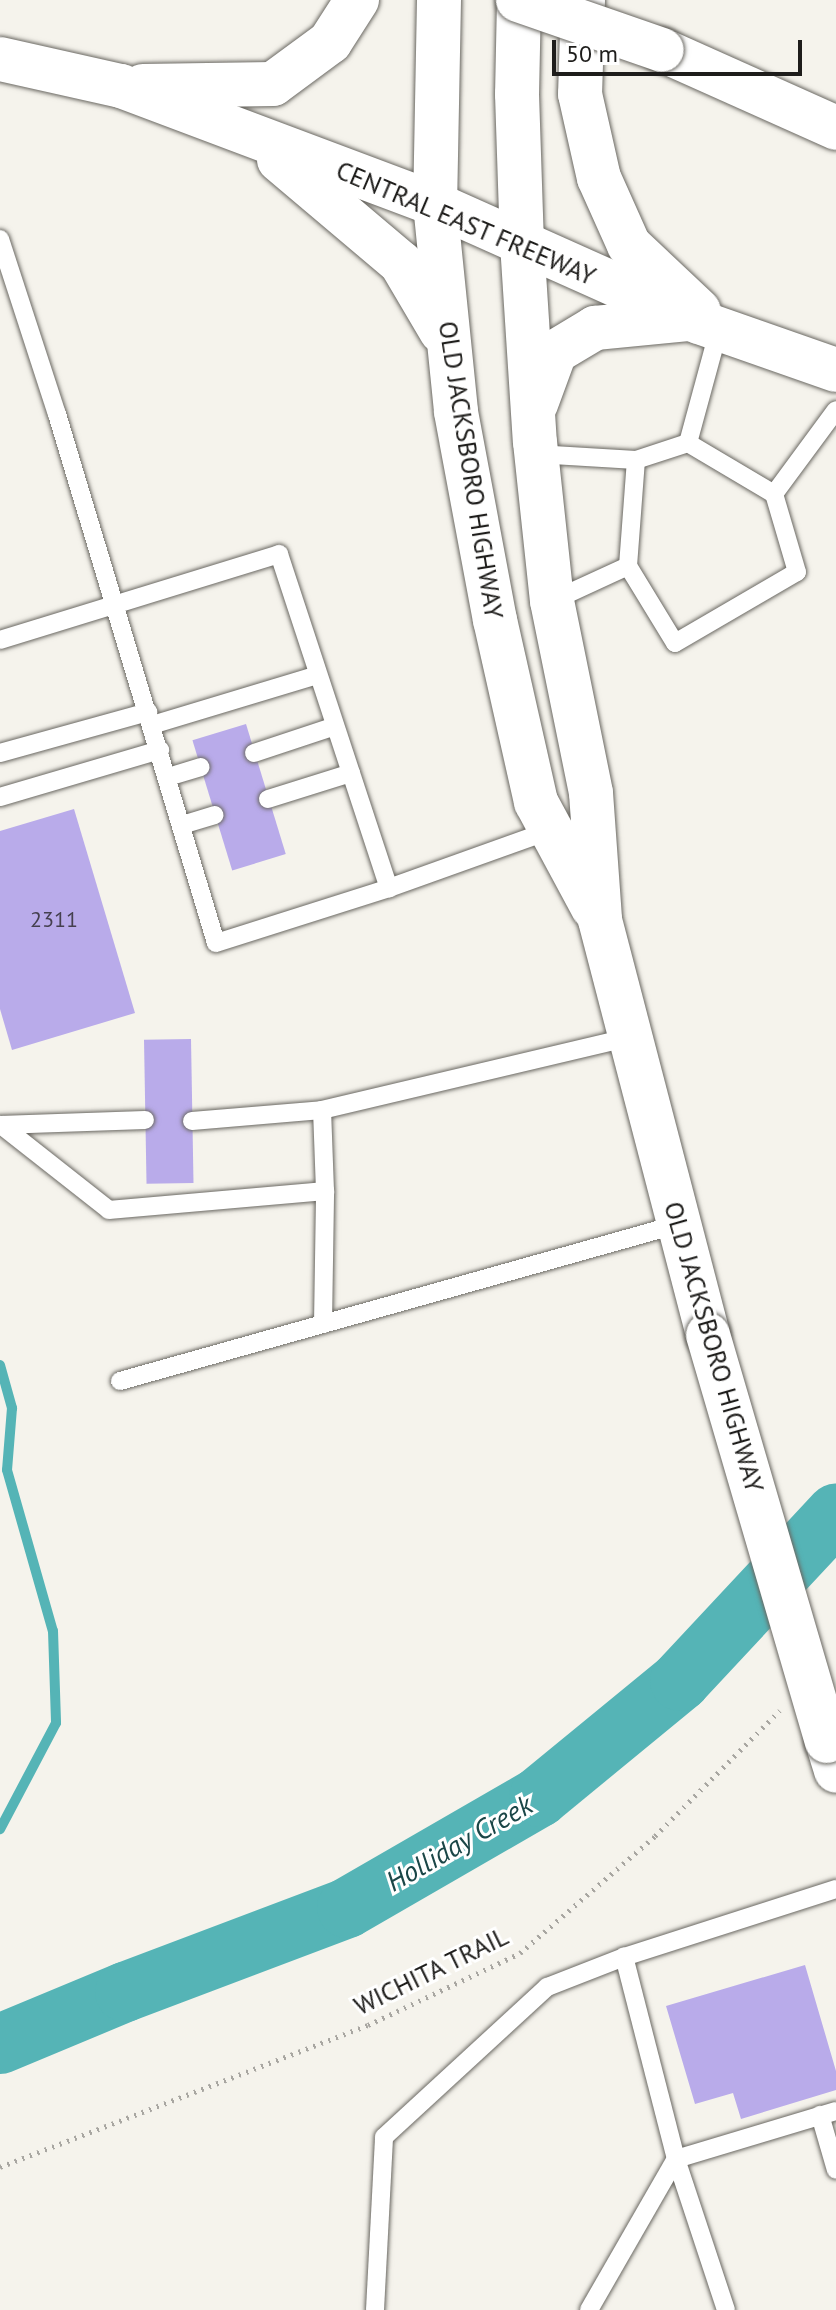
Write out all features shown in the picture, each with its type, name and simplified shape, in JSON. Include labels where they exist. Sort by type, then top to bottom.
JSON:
[{"type":"main road","points":[[121,86],[273,84],[330,42],[357,0]]},
{"type":"main road","name":"OLD JACKSBORO HIGHWAY","points":[[439,0],[435,204],[456,412],[495,620],[536,802],[600,920]]},
{"type":"main road","points":[[519,0],[662,50],[836,128]]},
{"type":"main road","name":"OLD JACKSBORO HIGHWAY","points":[[519,0],[517,94],[522,243],[534,434],[552,601],[591,793],[600,920],[708,1335],[832,1756]]},
{"type":"main road","points":[[583,0],[580,94],[599,178],[629,245],[705,324]]},
{"type":"main road","name":"CENTRAL EAST FREEWAY","points":[[0,59],[121,86],[252,138],[435,204],[705,324],[836,370]]},
{"type":"main road","points":[[252,138],[401,263],[448,342]]},
{"type":"main road","points":[[534,434],[555,352],[595,328],[705,324]]},
{"type":"lane","points":[[0,239],[160,750],[216,943],[389,888],[551,830]]},
{"type":"lane","points":[[688,443],[705,324]]},
{"type":"lane","points":[[774,494],[836,410]]},
{"type":"lane","points":[[534,434],[636,460],[688,443],[774,494],[797,572],[675,643],[628,566],[636,460]]},
{"type":"lane","points":[[0,640],[279,554],[389,888]]},
{"type":"lane","points":[[552,601],[628,566]]},
{"type":"lane","points":[[0,753],[150,719],[318,675]]},
{"type":"lane","points":[[254,753],[335,726]]},
{"type":"lane","points":[[0,797],[160,750]]},
{"type":"lane","points":[[168,777],[200,767]]},
{"type":"lane","points":[[268,799],[351,773]]},
{"type":"lane","points":[[182,825],[214,815]]},
{"type":"lane","points":[[192,1121],[322,1110],[630,1037]]},
{"type":"lane","points":[[322,1110],[325,1191],[323,1324]]},
{"type":"lane","points":[[1,1125],[145,1120]]},
{"type":"lane","points":[[1,1125],[109,1210],[325,1191]]},
{"type":"lane","points":[[120,1381],[679,1224]]},
{"type":"lane","points":[[375,2310],[384,2137],[547,1987],[624,1957],[836,1889]]},
{"type":"lane","points":[[624,1957],[676,2159],[726,2310]]},
{"type":"lane","points":[[589,2310],[676,2159],[828,2113],[836,2170]]},
{"type":"path","name":"WICHITA TRAIL","points":[[0,2167],[368,2025],[520,1953],[655,1836],[783,1708]]},
{"type":"building","points":[[246,724],[286,854],[232,870],[192,740]]},
{"type":"building","points":[[74,809],[135,1013],[12,1050],[0,1009],[0,831]]},
{"type":"building","points":[[191,1039],[194,1183],[147,1184],[144,1040]]},
{"type":"building","points":[[805,1965],[836,2071],[836,2090],[741,2119],[733,2093],[695,2104],[666,2006]]},
{"type":"waterway","points":[[0,1365],[12,1408],[7,1470],[53,1631],[56,1723],[0,1829]]},
{"type":"waterway","name":"Holliday Creek","points":[[0,2044],[125,1992],[347,1908],[539,1797],[680,1681],[836,1514]]}]
